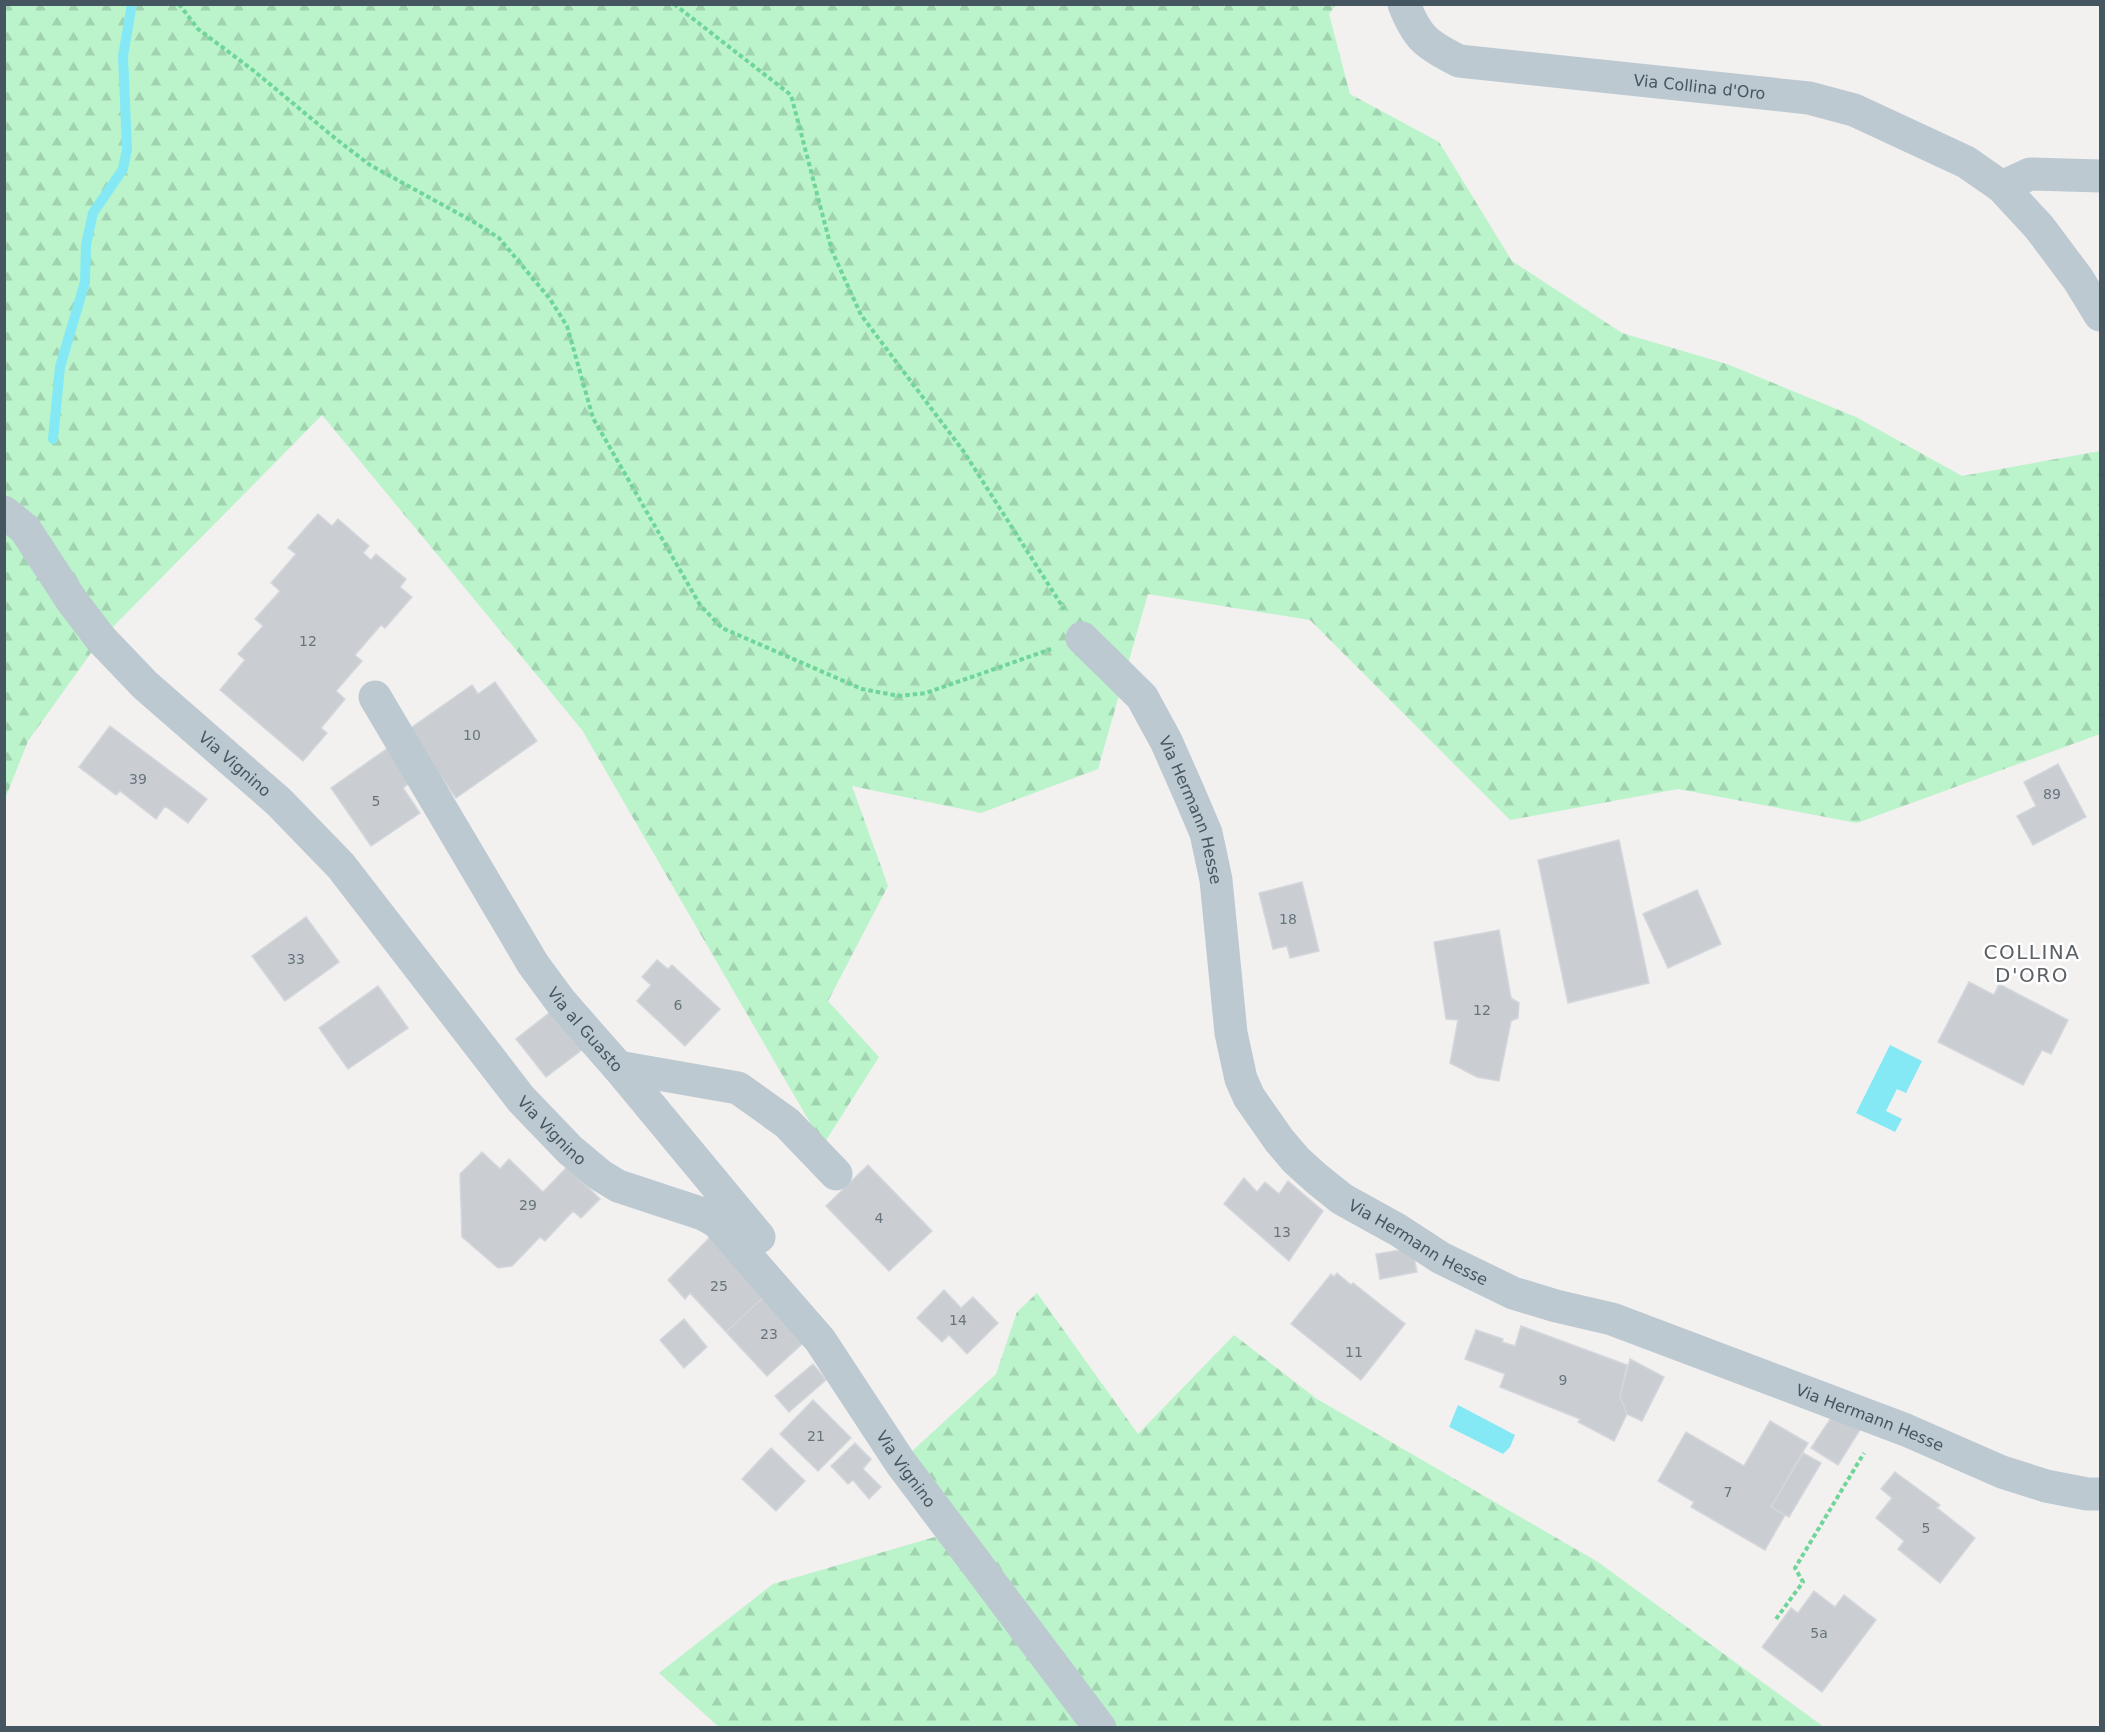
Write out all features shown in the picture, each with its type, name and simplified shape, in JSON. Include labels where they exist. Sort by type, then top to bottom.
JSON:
[{"type":"street","name":"Via Collina d'Oro","points":[[1404,4],[1412,25],[1430,46],[1459,61],[1809,98],[1854,110],[1966,162],[2002,187],[2039,227],[2078,279],[2100,315]]},
{"type":"street","points":[[2002,187],[2030,174],[2100,176]]},
{"type":"street","name":"Via Vignino","points":[[4,512],[25,528],[72,602],[101,639],[145,685],[279,802],[341,866],[521,1098],[570,1150],[600,1175],[618,1186],[704,1214],[717,1222],[820,1340],[900,1462],[1100,1728]]},
{"type":"street","name":"Via Hermann Hesse","points":[[1082,638],[1142,697],[1166,741],[1206,832],[1216,880],[1231,1033],[1241,1078],[1249,1097],[1296,1160],[1342,1199],[1398,1230],[1441,1258],[1514,1293],[1612,1319],[1882,1422],[2002,1472],[2046,1486],[2087,1494],[2100,1494]]},
{"type":"street","name":"Via al Guasto","points":[[375,697],[533,964],[561,1002],[618,1067],[706,1176],[810,1296],[819,1311],[822,1324],[820,1340]]},
{"type":"street","points":[[618,1067],[738,1088],[787,1124],[836,1174]]},
{"type":"path","points":[[179,4],[198,29],[370,165],[499,238],[550,299],[567,326],[593,418],[700,605],[722,628],[862,689],[899,696],[926,693],[1082,638],[964,452],[861,315],[832,251],[791,95],[674,4]]},
{"type":"path","points":[[1776,1619],[1803,1582],[1795,1568],[1882,1422]]},
{"type":"green space","points":[[5,5],[1336,5],[1329,14],[1350,94],[1439,142],[1512,261],[1622,333],[1727,364],[1856,417],[1962,476],[2100,451],[2100,734],[1857,823],[1678,789],[1510,820],[1310,620],[1148,594],[1098,769],[981,813],[852,786],[888,886],[828,1001],[879,1057],[823,1145],[582,730],[322,415],[101,639],[28,741],[5,799]]},
{"type":"green space","points":[[1037,1293],[1138,1434],[1234,1335],[1317,1399],[1598,1562],[1824,1727],[720,1728],[659,1673],[773,1584],[952,1532],[900,1462],[996,1374],[1017,1312]]},
{"type":"water","points":[[1890,1045],[1922,1061],[1906,1093],[1897,1089],[1886,1111],[1902,1119],[1895,1132],[1856,1113]]},
{"type":"water","points":[[1458,1405],[1515,1435],[1510,1447],[1503,1454],[1449,1427]]},
{"type":"building","points":[[318,514],[332,526],[338,519],[369,546],[363,553],[371,560],[376,554],[406,579],[400,587],[412,597],[385,628],[381,625],[355,655],[362,661],[336,691],[345,699],[321,728],[327,733],[303,761],[220,690],[245,660],[238,654],[263,626],[255,619],[280,591],[271,583],[296,554],[288,548]]},
{"type":"building","points":[[495,682],[537,741],[456,798],[408,730],[472,685],[478,694]]},
{"type":"building","points":[[110,726],[207,799],[188,823],[165,806],[156,819],[120,791],[116,795],[79,767]]},
{"type":"building","points":[[388,748],[411,782],[403,788],[420,813],[371,846],[331,788]]},
{"type":"building","points":[[2058,764],[2086,817],[2033,845],[2017,816],[2036,806],[2024,782]]},
{"type":"building","points":[[1619,840],[1649,983],[1568,1003],[1538,860]]},
{"type":"building","points":[[1302,882],[1319,951],[1290,958],[1287,946],[1273,949],[1259,893]]},
{"type":"building","points":[[1697,890],[1721,944],[1668,968],[1643,914]]},
{"type":"building","points":[[306,917],[339,962],[285,1001],[252,956]]},
{"type":"building","points":[[1499,930],[1511,998],[1519,1003],[1518,1018],[1511,1021],[1499,1081],[1477,1077],[1450,1063],[1458,1020],[1446,1019],[1434,942]]},
{"type":"building","points":[[657,960],[668,969],[672,965],[720,1009],[685,1046],[637,1001],[651,985],[642,977]]},
{"type":"building","points":[[1969,982],[1994,995],[1999,984],[2068,1020],[2051,1054],[2042,1050],[2023,1085],[1938,1042]]},
{"type":"building","points":[[378,986],[408,1028],[348,1069],[319,1028]]},
{"type":"building","points":[[553,1010],[583,1049],[546,1077],[516,1039]]},
{"type":"building","points":[[482,1152],[500,1169],[509,1159],[543,1192],[567,1167],[600,1199],[581,1218],[573,1211],[545,1241],[540,1237],[512,1266],[498,1268],[462,1237],[460,1174]]},
{"type":"building","points":[[868,1165],[932,1231],[889,1271],[826,1206]]},
{"type":"building","points":[[1244,1178],[1257,1192],[1265,1182],[1279,1194],[1288,1181],[1323,1211],[1289,1261],[1224,1204]]},
{"type":"building","points":[[718,1229],[770,1291],[726,1332],[690,1293],[685,1299],[668,1280]]},
{"type":"building","points":[[1412,1248],[1417,1272],[1380,1279],[1376,1254]]},
{"type":"building","points":[[1337,1273],[1405,1324],[1361,1380],[1291,1324],[1331,1274],[1334,1277]]},
{"type":"building","points":[[944,1290],[961,1308],[973,1297],[998,1323],[967,1354],[949,1335],[942,1342],[917,1318]]},
{"type":"building","points":[[770,1291],[811,1336],[767,1376],[726,1332]]},
{"type":"building","points":[[684,1319],[707,1347],[684,1368],[660,1340]]},
{"type":"building","points":[[1521,1326],[1627,1365],[1620,1396],[1627,1414],[1614,1441],[1578,1422],[1580,1419],[1500,1387],[1505,1374],[1465,1359],[1476,1330],[1503,1339],[1502,1342],[1515,1346]]},
{"type":"building","points":[[1630,1359],[1664,1377],[1642,1421],[1627,1414],[1620,1396]]},
{"type":"building","points":[[813,1364],[826,1380],[789,1412],[775,1396]]},
{"type":"building","points":[[813,1400],[851,1438],[818,1471],[780,1434]]},
{"type":"building","points":[[1833,1415],[1863,1425],[1838,1465],[1811,1448]]},
{"type":"building","points":[[1770,1421],[1808,1443],[1771,1507],[1785,1515],[1765,1550],[1691,1507],[1694,1502],[1658,1481],[1686,1432],[1744,1466]]},
{"type":"building","points":[[855,1443],[871,1459],[863,1469],[881,1487],[869,1499],[853,1480],[848,1484],[831,1466]]},
{"type":"building","points":[[771,1448],[805,1481],[776,1511],[742,1479]]},
{"type":"building","points":[[1803,1453],[1821,1463],[1789,1517],[1771,1507]]},
{"type":"building","points":[[1895,1472],[1940,1505],[1937,1508],[1975,1538],[1940,1583],[1898,1549],[1904,1541],[1876,1518],[1892,1498],[1881,1489]]},
{"type":"building","points":[[1814,1591],[1835,1607],[1844,1595],[1876,1620],[1822,1692],[1762,1647],[1791,1608],[1798,1613]]},
{"type":"waterway","points":[[53,439],[60,367],[85,282],[86,245],[93,213],[123,169],[127,149],[123,56],[132,4]]},
{"type":"district","name":"COLLINA D'ORO","points":[[2032,964]]}]
